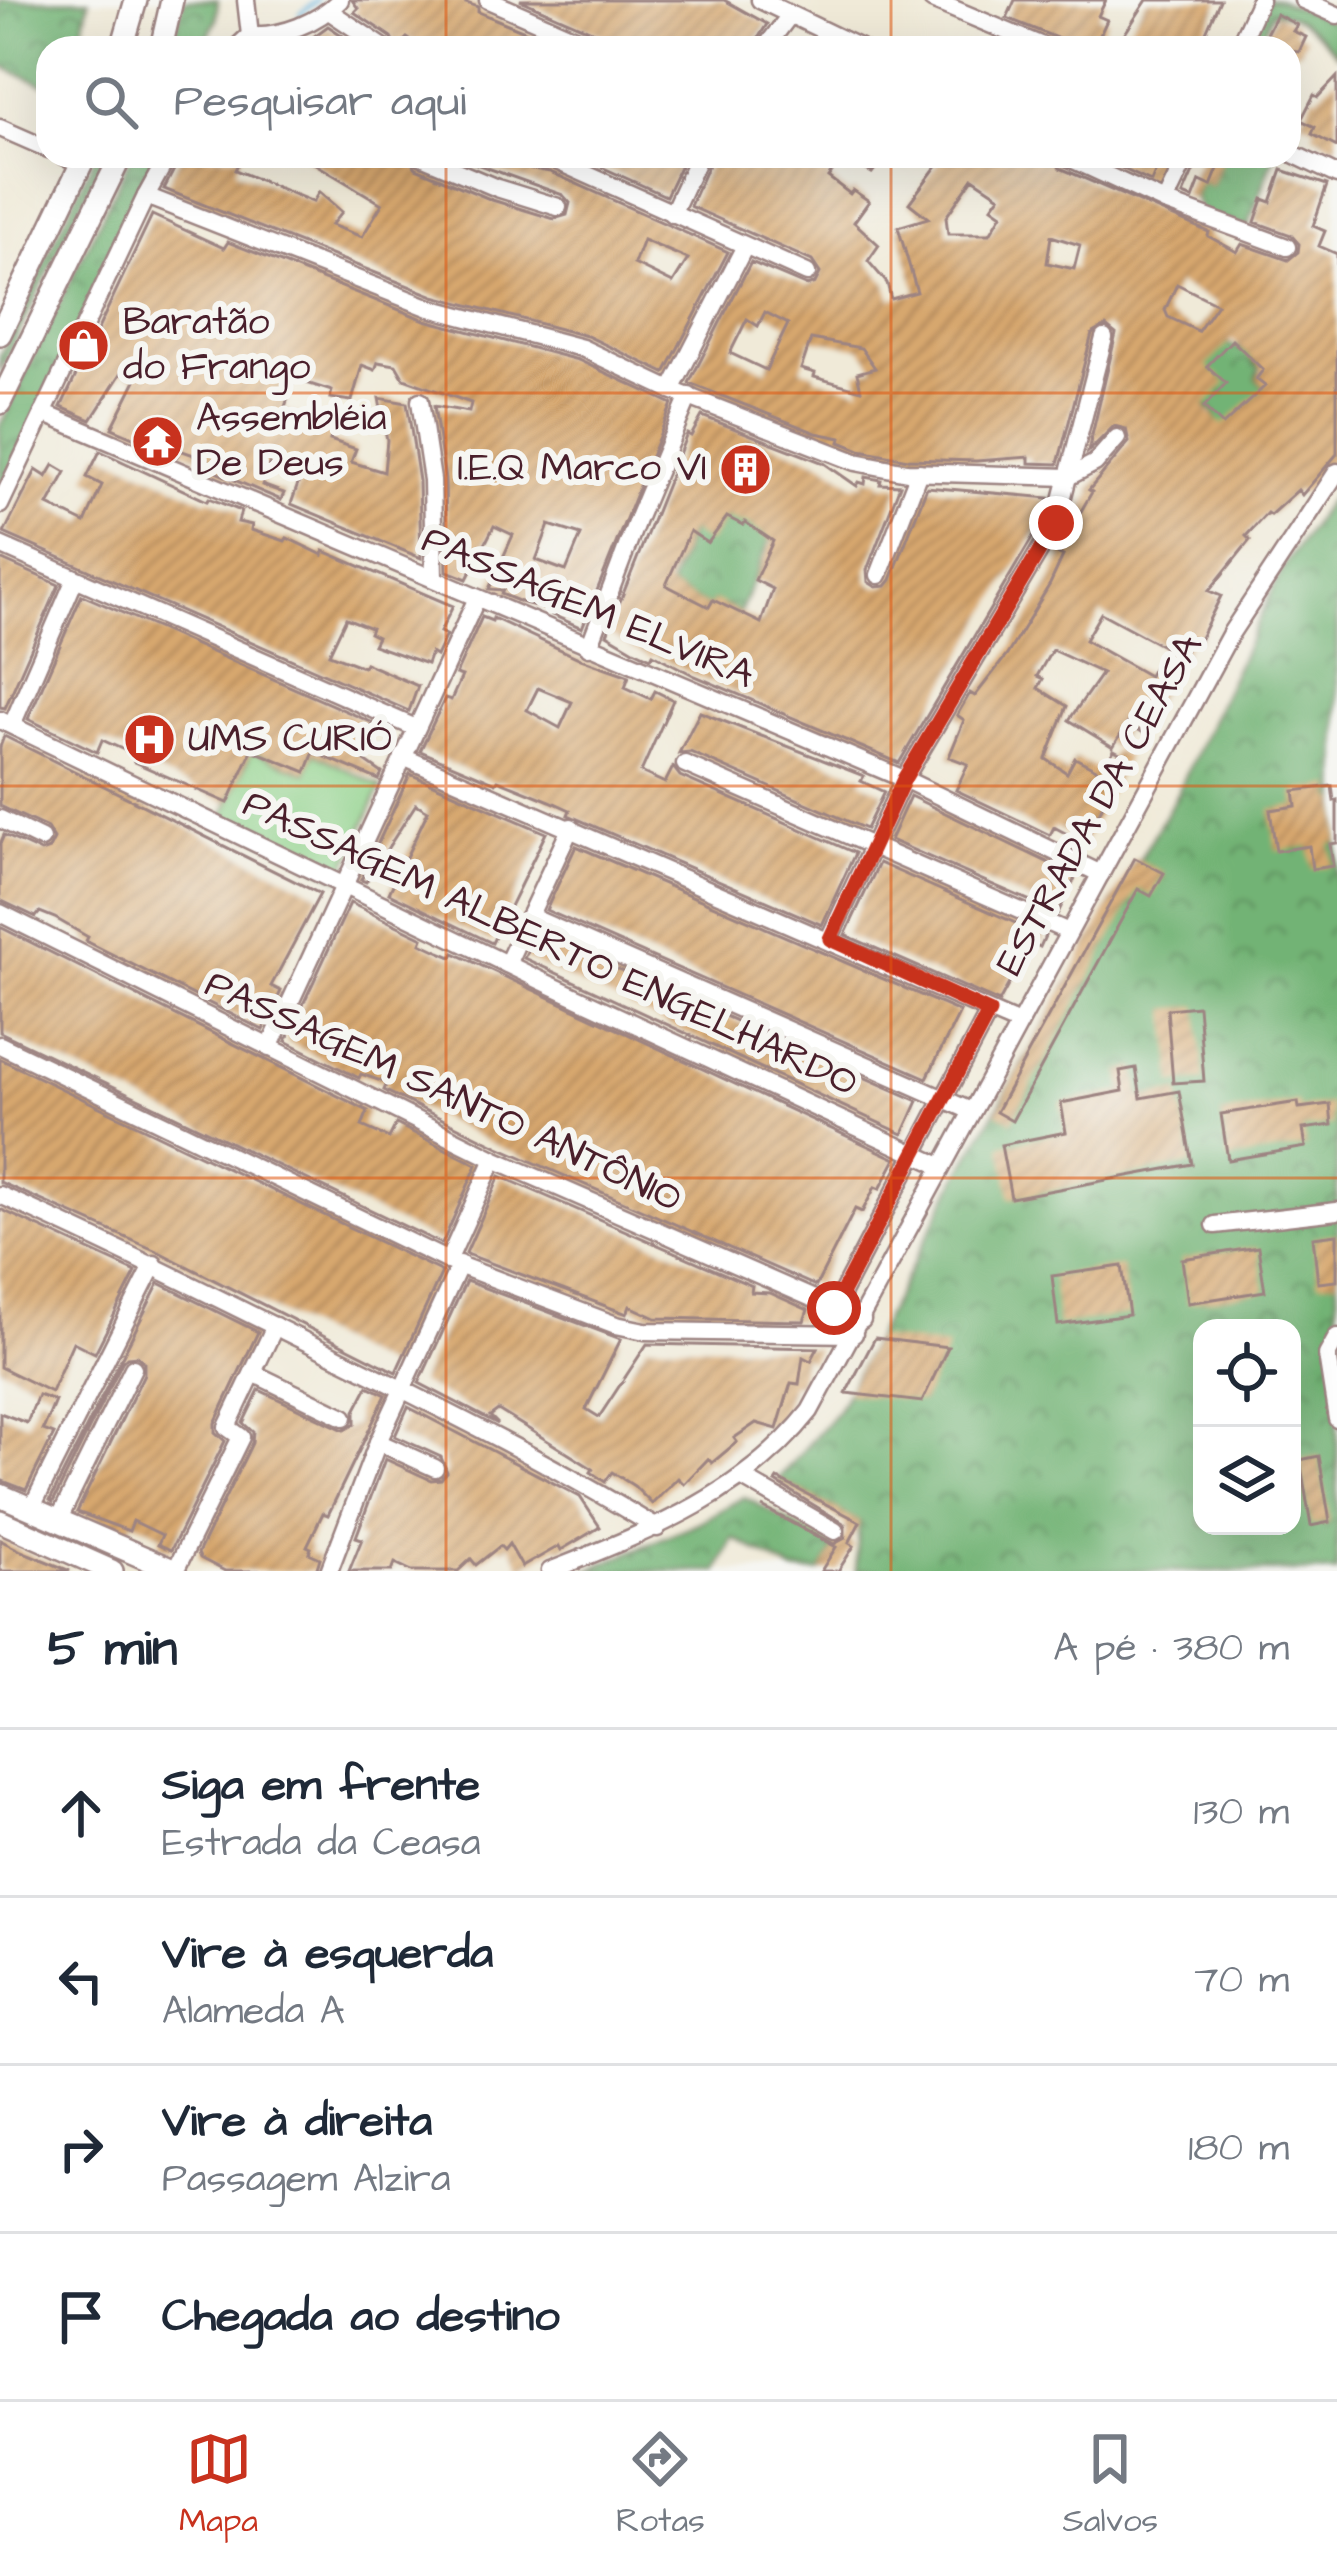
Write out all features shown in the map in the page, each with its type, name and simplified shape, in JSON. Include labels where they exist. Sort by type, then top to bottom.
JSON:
[{"type":"main road","points":[[126,36],[136,0]]},
{"type":"main road","points":[[164,36],[172,0]]},
{"type":"main road","points":[[0,334],[73,168]]},
{"type":"main road","points":[[0,403],[115,168]]},
{"type":"main road","points":[[0,1495],[175,1571]]},
{"type":"main road","points":[[0,1521],[112,1571]]},
{"type":"street","points":[[243,36],[246,0]]},
{"type":"street","points":[[760,0],[835,36]]},
{"type":"street","points":[[932,0],[1019,36]]},
{"type":"street","points":[[1244,36],[1260,0]]},
{"type":"street","points":[[1304,0],[1337,15]]},
{"type":"street","points":[[495,2],[571,36]]},
{"type":"street","points":[[277,36],[335,6],[370,36]]},
{"type":"street","points":[[774,36],[790,14]]},
{"type":"street","points":[[0,128],[36,144]]},
{"type":"street","points":[[1301,158],[1337,175]]},
{"type":"street","points":[[0,506],[161,168]]},
{"type":"street","points":[[449,168],[558,207]]},
{"type":"street","points":[[572,168],[807,273]]},
{"type":"street","points":[[672,214],[693,168]]},
{"type":"street","points":[[1091,168],[1165,202],[1287,247]]},
{"type":"street","points":[[1165,202],[1181,168]]},
{"type":"street","points":[[146,196],[430,308],[582,348],[680,393],[856,462],[919,472],[1068,477],[1095,463],[1117,438]]},
{"type":"street","points":[[590,647],[680,393],[745,246]]},
{"type":"street","points":[[830,939],[904,779],[1056,523],[1104,338]]},
{"type":"street","points":[[420,401],[432,480],[434,578]]},
{"type":"street","name":"PASSAGEM ELVIRA","points":[[43,413],[904,779],[1102,874]]},
{"type":"street","points":[[879,575],[919,472]]},
{"type":"street","name":"ESTRADA DA CEASA","points":[[550,1571],[657,1528],[743,1478],[787,1441],[810,1412],[1231,633],[1337,472]]},
{"type":"street","points":[[0,545],[416,728]]},
{"type":"street","points":[[6,723],[75,579]]},
{"type":"street","points":[[268,1048],[477,598]]},
{"type":"street","name":"PASSAGEM ALBERTO ENGELHARDO","points":[[6,723],[941,1166]]},
{"type":"street","points":[[403,757],[1018,1024]]},
{"type":"street","points":[[685,764],[1069,932]]},
{"type":"street","points":[[0,819],[41,838]]},
{"type":"street","points":[[507,964],[571,827]]},
{"type":"street","name":"PASSAGEM SANTO ANTÔNIO","points":[[0,913],[494,1159],[834,1308],[858,1328]]},
{"type":"street","points":[[529,916],[971,1111]]},
{"type":"street","name":"ESTRADA DA CEASA","points":[[834,1308],[989,1012]]},
{"type":"street","points":[[0,1045],[454,1262],[634,1329],[858,1328]]},
{"type":"street","points":[[329,1571],[494,1159]]},
{"type":"street","points":[[0,1195],[154,1264],[404,1387],[657,1528]]},
{"type":"street","points":[[1215,1225],[1337,1211]]},
{"type":"street","points":[[31,1509],[154,1264]]},
{"type":"street","points":[[175,1571],[241,1438],[226,1430],[275,1326]]},
{"type":"street","points":[[1337,1336],[1328,1355],[1337,1419]]},
{"type":"street","points":[[58,1521],[133,1367]]},
{"type":"street","points":[[253,1373],[344,1417]]},
{"type":"street","points":[[378,1442],[435,1468]]},
{"type":"street","points":[[743,1478],[835,1531]]},
{"type":"green space","points":[[0,0],[89,0],[82,36],[36,36],[36,81],[0,66]]},
{"type":"green space","points":[[184,0],[218,0],[209,36],[174,36]]},
{"type":"green space","points":[[1268,0],[1279,0],[1337,24],[1337,54],[1300,21],[1283,14],[1273,12],[1261,36],[1251,36]]},
{"type":"green space","points":[[89,168],[98,168],[0,372],[0,356]]},
{"type":"green space","points":[[125,168],[155,168],[0,491],[0,426]]},
{"type":"green space","points":[[1218,168],[1270,168],[1248,227],[1201,214],[1194,196],[1200,181],[1211,185]]},
{"type":"green space","points":[[1209,336],[1252,355],[1260,368],[1256,379],[1271,391],[1219,440],[1214,412],[1198,402],[1198,363]]},
{"type":"green space","points":[[1337,488],[1337,1571],[856,1571],[859,1522],[778,1479],[838,1410],[957,1178],[1174,800],[1283,568]]},
{"type":"green space","points":[[688,517],[779,518],[740,613],[726,606],[708,607],[669,587],[690,531]]},
{"type":"green space","points":[[252,751],[306,773],[314,753],[381,787],[340,879],[222,819]]},
{"type":"green space","points":[[744,1497],[836,1547],[821,1571],[794,1571],[733,1538],[718,1571],[586,1571],[698,1523]]},
{"type":"building","points":[[352,0],[467,0],[478,12],[537,36],[390,36],[354,12],[358,8]]},
{"type":"building","points":[[520,0],[724,0],[767,24],[760,36],[603,36]]},
{"type":"building","points":[[1015,0],[1106,0],[1098,16],[1107,20],[1100,36],[1051,36],[1007,18]]},
{"type":"building","points":[[1147,0],[1220,0],[1204,36],[1124,35]]},
{"type":"building","points":[[1276,14],[1297,25],[1293,31],[1306,37],[1301,48],[1301,36],[1265,36]]},
{"type":"building","points":[[328,26],[343,36],[314,36]]},
{"type":"building","points":[[1337,77],[1337,147],[1312,134],[1315,127],[1301,120],[1314,95],[1318,97]]},
{"type":"building","points":[[175,168],[236,168],[313,202],[319,192],[342,212],[331,225],[362,237],[382,204],[322,168],[416,168],[492,200],[554,219],[567,215],[570,203],[563,195],[488,168],[527,168],[550,172],[728,252],[665,373],[587,336],[434,296],[164,189]],"holes":[[[643,240],[688,259],[673,283],[634,264]]]},
{"type":"building","points":[[604,168],[679,168],[666,196]]},
{"type":"building","points":[[707,168],[835,168],[828,177],[869,201],[854,222],[879,245],[868,261],[887,283],[891,299],[917,292],[898,227],[928,218],[909,203],[935,168],[1060,168],[1209,232],[1208,236],[1237,252],[1242,244],[1288,260],[1298,252],[1299,244],[1291,235],[1255,222],[1263,199],[1271,202],[1282,170],[1327,185],[1313,226],[1325,231],[1319,246],[1337,254],[1337,454],[1302,495],[1298,490],[1246,536],[1250,540],[1209,591],[1221,596],[1199,640],[1192,637],[1182,657],[1177,654],[1142,732],[1128,723],[1113,747],[1069,720],[1102,673],[1052,650],[1037,676],[1043,679],[1038,688],[1067,706],[1046,759],[1067,773],[1075,758],[1102,772],[1114,750],[1127,757],[1084,843],[1054,827],[1050,835],[956,790],[968,764],[949,757],[964,720],[957,715],[970,693],[975,696],[1007,655],[1050,584],[1063,556],[1057,553],[1089,490],[1129,442],[1126,429],[1114,426],[1088,452],[1116,334],[1106,326],[1092,334],[1058,464],[1029,463],[1029,457],[908,459],[860,450],[840,442],[841,438],[816,433],[689,383],[751,262],[807,286],[820,273],[812,261],[690,206]],"holes":[[[973,178],[1000,196],[992,207],[1002,214],[990,234],[948,234],[946,217]],[[1051,236],[1080,245],[1074,269],[1047,263]],[[1177,284],[1217,304],[1198,331],[1168,317],[1165,310]],[[765,312],[788,324],[766,370],[730,353],[747,319],[758,326]],[[811,339],[861,348],[875,368],[857,373],[861,390],[801,369]],[[1232,340],[1263,370],[1256,379],[1265,386],[1223,425],[1204,407],[1226,383],[1207,366]],[[1101,613],[1164,647],[1149,676],[1085,640]]]},
{"type":"building","points":[[1121,168],[1157,168],[1151,182]]},
{"type":"building","points":[[1195,168],[1218,168],[1211,186],[1200,181],[1193,199],[1183,195]]},
{"type":"building","points":[[152,215],[224,248],[228,242],[425,320],[578,360],[672,404],[582,628],[552,615],[553,611],[501,594],[503,590],[489,589],[513,535],[494,526],[467,579],[447,571],[445,480],[434,406],[469,412],[471,403],[404,379],[396,365],[378,362],[375,370],[362,365],[352,401],[330,398],[332,391],[294,379],[284,410],[334,428],[330,440],[356,449],[351,462],[384,472],[387,440],[379,398],[407,403],[419,481],[421,558],[291,504],[303,470],[271,459],[262,485],[284,493],[281,500],[218,473],[206,466],[208,460],[180,450],[177,456],[112,428],[136,380],[122,372],[91,420],[61,407]],"holes":[[[549,525],[581,535],[566,571],[536,560]]]},
{"type":"building","points":[[702,416],[824,463],[857,486],[865,484],[866,477],[881,480],[880,484],[900,485],[867,570],[868,582],[876,587],[891,580],[927,487],[1049,498],[1044,518],[899,763],[653,654],[651,658],[607,634],[687,434],[691,436]],"holes":[[[727,517],[773,541],[755,580],[773,589],[761,623],[713,600],[709,607],[666,585],[690,531],[708,543]]]},
{"type":"building","points":[[100,451],[207,501],[241,511],[238,522],[252,525],[251,530],[287,538],[323,555],[324,551],[453,606],[440,632],[446,635],[427,664],[373,645],[377,637],[369,633],[371,628],[346,618],[329,654],[363,667],[365,663],[418,686],[409,711],[4,533],[36,470],[47,477],[54,465],[66,472],[48,505],[85,523],[102,485],[87,477]]},
{"type":"building","points":[[0,559],[59,585],[5,708],[0,707]]},
{"type":"building","points":[[82,595],[373,723],[359,757],[382,773],[379,780],[314,752],[306,772],[252,750],[228,803],[134,762],[137,756],[102,740],[97,752],[28,719]]},
{"type":"building","points":[[482,617],[493,618],[629,676],[625,687],[651,699],[655,691],[673,700],[641,772],[665,783],[673,767],[680,776],[855,853],[822,925],[568,815],[570,810],[550,801],[420,751],[445,698],[451,700],[462,676],[456,674]],"holes":[[[538,688],[572,702],[560,728],[527,710]]]},
{"type":"building","points":[[700,712],[864,776],[861,781],[884,792],[866,829],[690,752],[679,753]]},
{"type":"building","points":[[4,736],[320,894],[271,986],[281,991],[263,1030],[86,941],[88,937],[55,918],[40,912],[36,917],[0,900],[4,835],[41,852],[54,839],[47,828],[0,806]]},
{"type":"building","points":[[410,774],[546,833],[492,943],[389,893],[428,811],[416,804],[366,882],[361,880]]},
{"type":"building","points":[[1332,786],[1337,800],[1337,843],[1330,844],[1333,866],[1312,869],[1309,846],[1276,851],[1270,810],[1296,806],[1294,791]]},
{"type":"building","points":[[910,796],[1076,876],[1058,913],[890,840]]},
{"type":"building","points":[[576,846],[960,1012],[927,1078],[546,910]]},
{"type":"building","points":[[1135,858],[1164,873],[1151,896],[1138,889],[1012,1121],[996,1112]]},
{"type":"building","points":[[879,863],[1045,936],[1040,947],[1031,943],[999,1002],[845,935]]},
{"type":"building","points":[[350,903],[423,938],[421,943],[440,952],[452,957],[454,953],[896,1159],[862,1212],[855,1209],[816,1286],[499,1147],[384,1090],[387,1083],[361,1074],[359,1078],[286,1041]]},
{"type":"building","points":[[0,927],[368,1111],[362,1126],[389,1138],[396,1124],[477,1165],[442,1244],[0,1032]]},
{"type":"building","points":[[536,933],[918,1101],[903,1134],[524,958]]},
{"type":"building","points":[[1198,1006],[1204,1081],[1173,1083],[1167,1009]]},
{"type":"building","points":[[0,1059],[442,1272],[396,1372],[159,1252],[0,1182]]},
{"type":"building","points":[[1136,1068],[1141,1098],[1179,1091],[1192,1164],[1011,1198],[1001,1145],[1066,1132],[1061,1103],[1123,1091],[1120,1071]]},
{"type":"building","points":[[1298,1102],[1299,1108],[1330,1104],[1332,1125],[1303,1129],[1306,1147],[1228,1160],[1221,1114]]},
{"type":"building","points":[[500,1176],[752,1286],[751,1292],[770,1293],[808,1310],[804,1321],[656,1318],[630,1306],[627,1314],[469,1255]]},
{"type":"building","points":[[0,1209],[136,1272],[95,1353],[73,1342],[51,1392],[0,1367]]},
{"type":"building","points":[[1337,1234],[1337,1281],[1318,1283],[1313,1237]]},
{"type":"building","points":[[1258,1247],[1265,1291],[1188,1303],[1182,1259]]},
{"type":"building","points":[[1122,1266],[1129,1315],[1058,1325],[1052,1276]]},
{"type":"building","points":[[466,1281],[621,1339],[586,1409],[599,1417],[647,1344],[818,1348],[811,1361],[803,1357],[799,1384],[791,1383],[777,1429],[756,1423],[684,1484],[678,1478],[652,1504],[612,1472],[605,1482],[593,1469],[498,1410],[490,1416],[498,1424],[419,1383]]},
{"type":"building","points":[[159,1283],[258,1332],[215,1423],[215,1432],[225,1441],[171,1550],[158,1544],[162,1535],[133,1521],[129,1531],[77,1512],[144,1374],[144,1362],[137,1356],[122,1362],[53,1502],[50,1500]]},
{"type":"building","points":[[875,1338],[948,1347],[922,1402],[846,1393]]},
{"type":"building","points":[[368,1386],[386,1395],[328,1515],[323,1513],[307,1546],[309,1553],[320,1558],[316,1571],[225,1571],[200,1558],[198,1553],[252,1443],[253,1432],[243,1423],[259,1390],[344,1430],[355,1424],[355,1411]]},
{"type":"building","points":[[38,1395],[55,1401],[43,1430],[54,1434],[26,1490],[0,1480],[0,1413],[27,1423]]},
{"type":"building","points":[[408,1407],[580,1497],[600,1527],[522,1567],[509,1544],[476,1565],[471,1559],[458,1571],[412,1571],[395,1563],[392,1571],[349,1571],[362,1539],[356,1537],[385,1459],[431,1480],[447,1472],[441,1457],[395,1436]]},
{"type":"building","points":[[1319,1456],[1330,1522],[1311,1526],[1301,1460]]},
{"type":"building","points":[[776,1482],[860,1522],[849,1543],[854,1546],[838,1571],[821,1571],[836,1547],[762,1507],[834,1544],[845,1538],[845,1524]]},
{"type":"building","points":[[0,1540],[21,1551],[70,1571],[0,1571]]},
{"type":"waterway","points":[[300,14],[317,0]]},
{"type":"place","name":"Baratão do Frango","points":[[84,345]]},
{"type":"place","name":"Assembléia De Deus","points":[[157,441]]},
{"type":"place","name":"I.E.Q Marco VI","points":[[746,469]]},
{"type":"place","name":"UMS CURIÓ","points":[[149,740]]},
{"type":"route","points":[[834,1308],[989,1012],[830,939],[904,779],[1056,523]]}]
